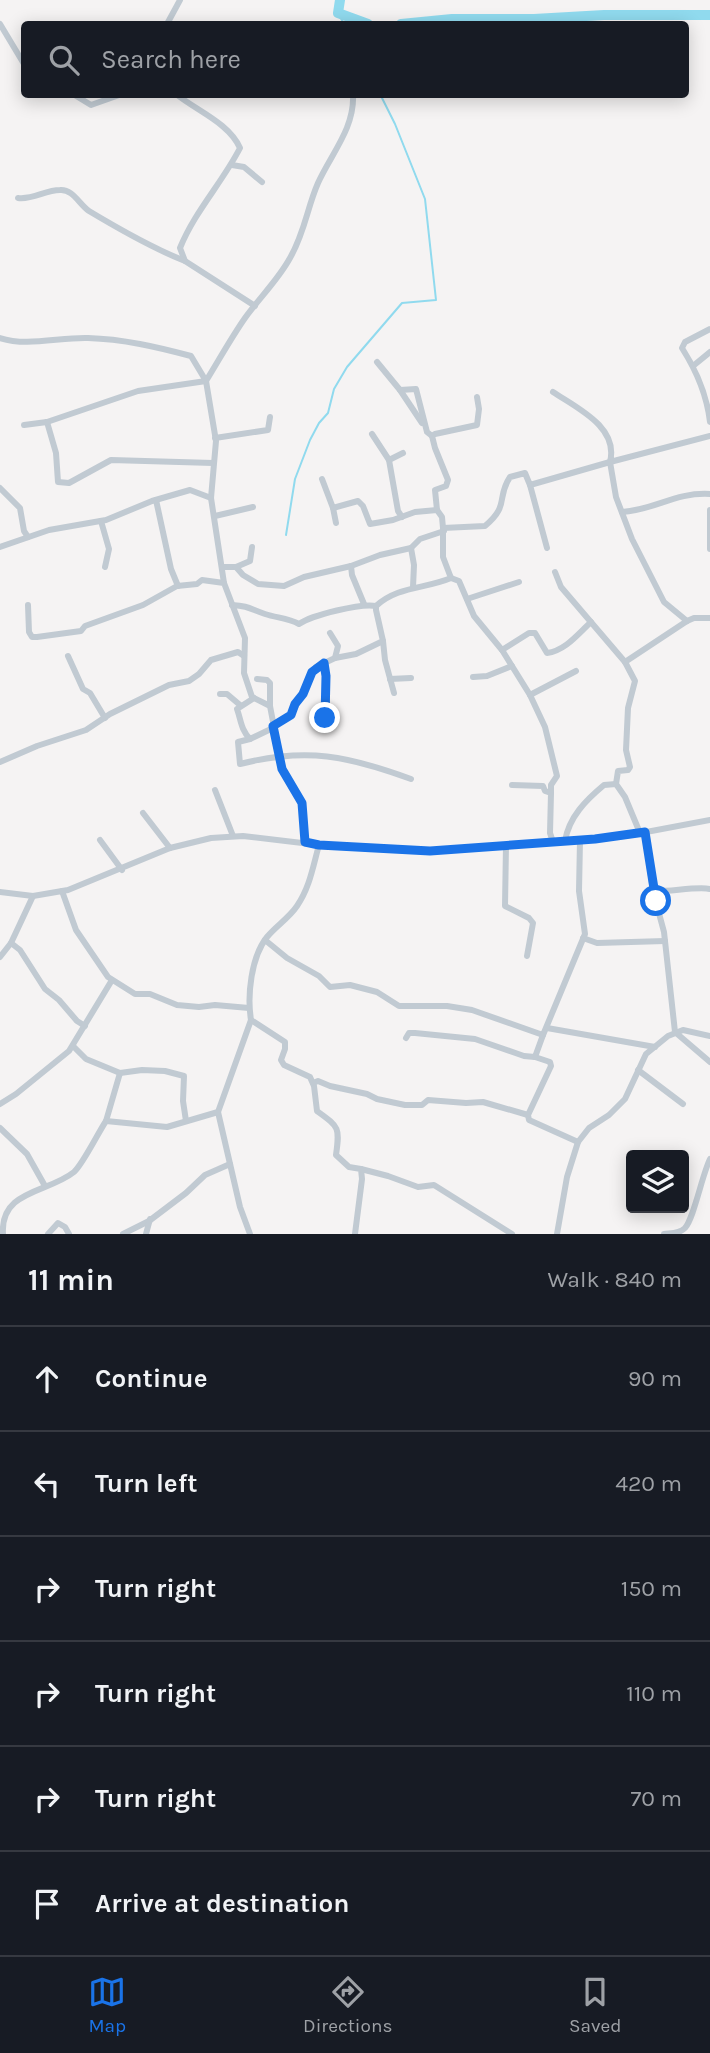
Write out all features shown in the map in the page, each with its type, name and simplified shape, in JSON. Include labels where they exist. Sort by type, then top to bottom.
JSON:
[{"type":"street","points":[[169,21],[180,0]]},
{"type":"street","points":[[0,24],[21,59]]},
{"type":"street","points":[[80,98],[92,105],[111,98]]},
{"type":"street","points":[[182,98],[225,127],[236,138],[240,148],[232,165],[187,229],[180,248],[184,261]]},
{"type":"street","points":[[24,425],[47,422],[138,391],[206,381],[255,306],[272,286],[304,231],[318,184],[349,124],[353,98]]},
{"type":"street","points":[[232,165],[244,167],[262,182]]},
{"type":"street","points":[[18,198],[31,198],[60,189],[71,193],[89,211],[166,254],[184,261],[255,306]]},
{"type":"street","points":[[710,329],[682,345],[693,366],[709,410],[710,422]]},
{"type":"street","points":[[0,338],[7,341],[88,338],[146,345],[191,356],[206,381],[215,438],[211,498],[224,583],[245,638],[244,673],[254,698],[270,706]]},
{"type":"street","points":[[693,366],[710,352]]},
{"type":"street","points":[[377,362],[430,434]]},
{"type":"street","points":[[400,390],[416,389],[448,480],[446,486],[434,493],[444,529],[443,556],[451,578]]},
{"type":"street","points":[[553,392],[598,422],[608,439],[616,497],[632,539],[664,602],[687,621]]},
{"type":"street","points":[[430,434],[477,425],[477,397]]},
{"type":"street","points":[[215,438],[268,430],[270,417]]},
{"type":"street","points":[[47,422],[56,453],[58,482],[68,483],[111,460],[213,463]]},
{"type":"street","points":[[372,434],[389,460],[398,511],[402,517]]},
{"type":"street","points":[[530,485],[710,436]]},
{"type":"street","points":[[389,460],[403,453]]},
{"type":"street","points":[[236,567],[258,584],[284,586],[380,555],[411,548],[420,539],[444,529],[485,526],[501,510],[504,488],[510,477],[525,473],[547,548]]},
{"type":"street","points":[[322,479],[336,523]]},
{"type":"street","points":[[0,488],[20,508],[24,531],[28,537]]},
{"type":"street","points":[[0,547],[49,530],[101,521],[190,490],[211,498]]},
{"type":"street","points":[[622,512],[646,509],[677,496],[710,494]]},
{"type":"street","points":[[156,500],[178,586]]},
{"type":"street","points":[[333,508],[358,501],[363,506],[367,520],[373,525],[415,512],[438,509]]},
{"type":"street","points":[[215,516],[253,507]]},
{"type":"street","points":[[710,510],[710,545]]},
{"type":"street","points":[[101,521],[109,549],[104,567]]},
{"type":"street","points":[[222,567],[236,567],[250,561],[253,556],[252,547]]},
{"type":"street","points":[[411,548],[414,565],[413,587]]},
{"type":"street","points":[[351,566],[364,604]]},
{"type":"street","points":[[555,572],[561,587],[625,662],[635,681],[628,708],[626,750],[630,767],[628,770],[618,771],[616,784]]},
{"type":"street","points":[[232,605],[251,607],[299,624],[307,619],[364,604],[376,606],[388,597],[413,587],[427,586],[451,578],[459,581],[474,616],[502,650],[530,695],[545,727],[557,776],[551,785],[550,833],[553,842]]},
{"type":"street","points":[[28,605],[29,632],[32,636],[76,632],[85,626],[143,605],[178,586],[197,584],[202,580],[224,583]]},
{"type":"street","points":[[467,599],[519,582]]},
{"type":"street","points":[[376,606],[385,660],[394,693]]},
{"type":"street","points":[[625,662],[687,621],[710,618]]},
{"type":"street","points":[[502,650],[529,633],[535,634],[547,653],[551,653],[568,644],[591,622]]},
{"type":"street","points":[[330,633],[338,646],[335,659]]},
{"type":"street","points":[[383,640],[356,654],[324,663],[312,672],[291,715],[250,739],[238,742],[240,764],[279,756],[332,756],[351,759],[411,779]]},
{"type":"street","points":[[0,762],[86,730],[169,684],[189,681],[219,656],[238,652],[244,656]]},
{"type":"street","points":[[68,656],[83,689],[90,693],[105,718]]},
{"type":"street","points":[[324,663],[325,718]]},
{"type":"street","points":[[473,677],[487,676],[512,666]]},
{"type":"street","points":[[530,695],[576,671]]},
{"type":"street","points":[[390,679],[411,678]]},
{"type":"street","points":[[257,679],[268,680],[270,683],[270,706],[279,756],[286,778],[302,803],[305,842]]},
{"type":"street","points":[[220,694],[228,694],[240,705]]},
{"type":"street","points":[[250,739],[239,723],[237,709],[254,698]]},
{"type":"street","points":[[616,784],[642,833],[665,942],[675,1032],[710,1062]]},
{"type":"street","points":[[565,841],[566,832],[578,810],[604,785],[616,784]]},
{"type":"street","points":[[512,785],[542,786],[545,791],[551,793]]},
{"type":"street","points":[[215,790],[233,836]]},
{"type":"street","points":[[144,813],[170,849]]},
{"type":"street","points":[[0,892],[33,896],[62,891],[122,870],[170,849],[211,838],[233,836],[319,845],[430,851],[580,841],[710,820]]},
{"type":"street","points":[[100,840],[122,870]]},
{"type":"street","points":[[535,1057],[583,938],[585,927],[579,891],[580,841]]},
{"type":"street","points":[[250,1234],[240,1207],[218,1112],[251,1020],[249,1008],[253,974],[265,940],[298,905],[308,886],[319,845]]},
{"type":"street","points":[[506,845],[505,906],[529,918],[533,923],[527,956]]},
{"type":"street","points":[[653,891],[687,891],[706,887],[710,889]]},
{"type":"street","points":[[62,891],[76,930],[112,980],[135,994],[150,994],[177,1005],[249,1008]]},
{"type":"street","points":[[0,957],[11,943],[33,896]]},
{"type":"street","points":[[583,938],[597,943],[665,942]]},
{"type":"street","points":[[265,940],[287,958],[319,976],[330,987],[350,985],[377,992],[399,1006],[447,1006],[472,1010],[545,1032],[655,1047]]},
{"type":"street","points":[[11,943],[20,950],[45,989],[59,1000],[76,1021],[85,1026]]},
{"type":"street","points":[[0,1104],[16,1094],[73,1046],[112,980]]},
{"type":"street","points":[[251,1020],[285,1042],[281,1060],[284,1065],[310,1077],[317,1111],[332,1120],[339,1130],[336,1155],[349,1167],[388,1175],[418,1187],[434,1185],[512,1234]]},
{"type":"street","points":[[557,1234],[567,1177],[578,1142],[589,1128],[609,1115],[625,1099],[646,1054],[675,1032],[683,1030],[710,1036]]},
{"type":"street","points":[[406,1038],[409,1033],[415,1033],[475,1039],[550,1062],[551,1066],[528,1115],[529,1120],[578,1142]]},
{"type":"street","points":[[73,1046],[86,1059],[120,1073],[165,1071],[184,1076],[183,1101],[186,1121]]},
{"type":"street","points":[[638,1070],[683,1104]]},
{"type":"street","points":[[3,1234],[1,1220],[6,1208],[75,1171],[106,1121],[120,1073]]},
{"type":"street","points":[[313,1083],[318,1081],[405,1105],[422,1105],[428,1100],[483,1102],[528,1115]]},
{"type":"street","points":[[106,1121],[167,1127],[218,1112]]},
{"type":"street","points":[[0,1128],[27,1154],[44,1186]]},
{"type":"street","points":[[664,1234],[678,1234],[687,1227],[703,1172],[710,1158]]},
{"type":"street","points":[[123,1234],[150,1219],[186,1193],[205,1175],[230,1164]]},
{"type":"street","points":[[355,1234],[361,1169]]},
{"type":"street","points":[[146,1234],[150,1219]]},
{"type":"street","points":[[48,1234],[58,1223],[65,1227],[68,1234]]},
{"type":"waterway","points":[[340,0],[338,13],[360,21]]},
{"type":"waterway","points":[[338,13],[342,21]]},
{"type":"waterway","points":[[432,21],[604,15],[710,15]]},
{"type":"waterway","points":[[286,535],[295,479],[310,440],[328,413],[334,389],[347,367],[402,303],[436,300],[425,199],[382,98]]},
{"type":"route","points":[[325,718],[327,694],[324,663],[312,672],[291,715],[273,726],[282,769],[302,803],[305,842],[430,851],[595,839],[645,832],[656,901]]}]
